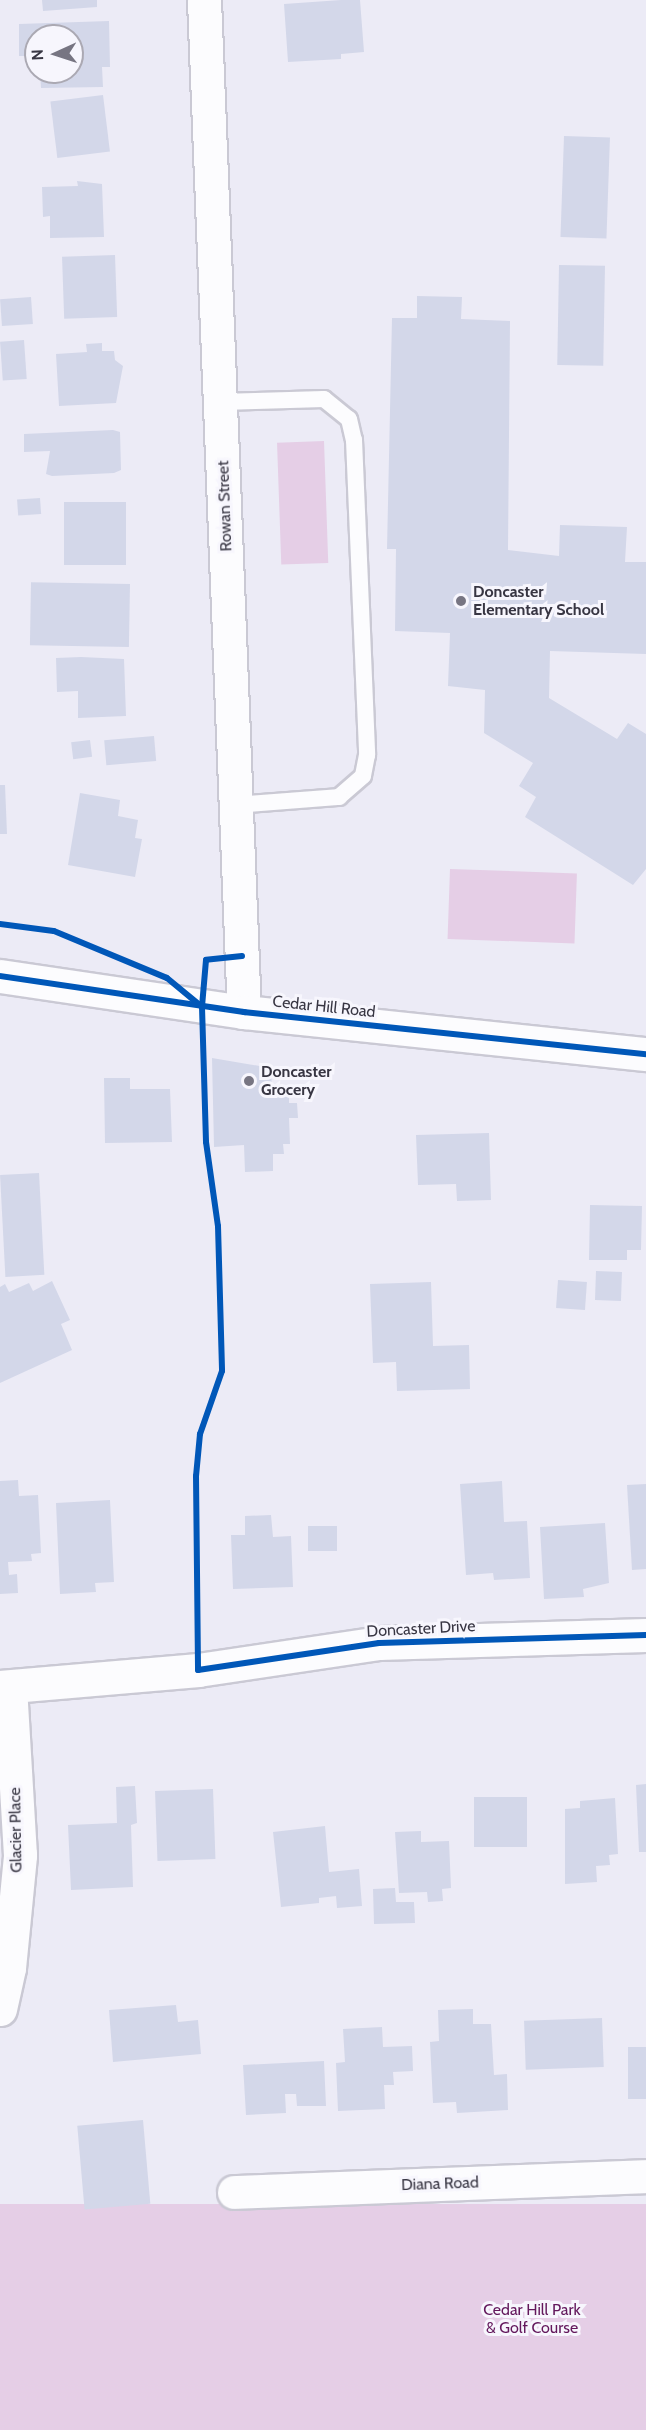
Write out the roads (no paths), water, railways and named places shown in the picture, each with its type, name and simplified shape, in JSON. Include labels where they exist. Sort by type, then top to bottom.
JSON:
[{"type":"street","name":"Rowan Street","points":[[204,0],[244,1012]]},
{"type":"street","name":"Cedar Hill Road","points":[[0,976],[244,1012],[646,1054]]},
{"type":"street","name":"Doncaster Drive","points":[[5,1687],[198,1670],[379,1643],[646,1635]]},
{"type":"street","name":"Glacier Place","points":[[0,2009],[9,1968],[20,1855],[5,1687]]},
{"type":"street","name":"Diana Road","points":[[234,2192],[646,2176]]},
{"type":"lane","points":[[221,402],[324,399],[349,419],[354,440],[367,754],[363,776],[339,797],[236,805]]},
{"type":"place","name":"Doncaster Elementary School","points":[[461,601]]},
{"type":"place","name":"Doncaster Grocery","points":[[249,1081]]},
{"type":"park label","name":"Cedar Hill Park & Golf Course","points":[[532,2319]]}]
